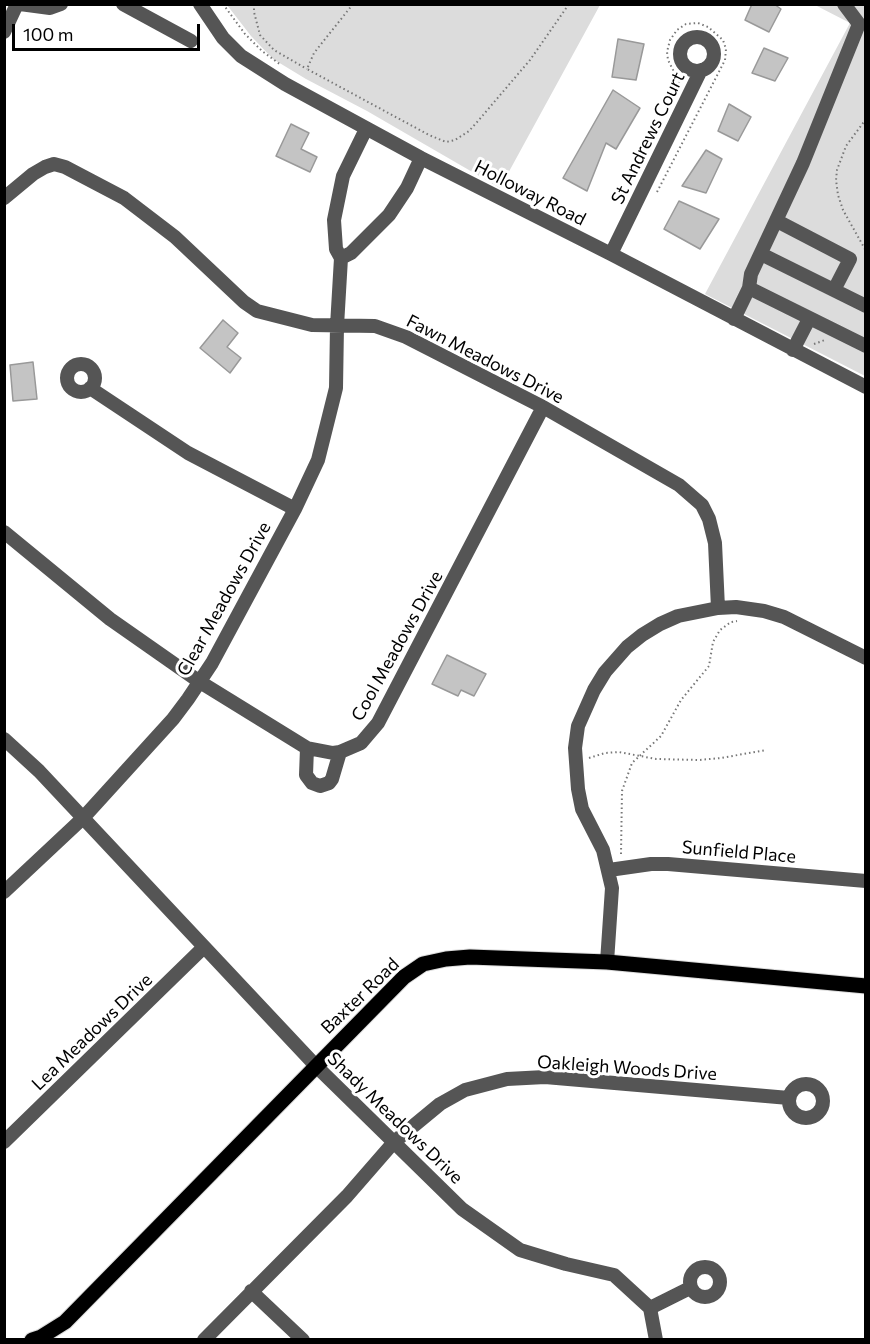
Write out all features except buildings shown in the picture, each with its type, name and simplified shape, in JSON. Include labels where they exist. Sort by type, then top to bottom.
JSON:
[{"type":"main road","name":"Baxter Road","points":[[32,1340],[42,1337],[65,1322],[404,977],[423,964],[470,957],[607,962],[866,986]]},
{"type":"street","points":[[4,32],[19,4],[50,8],[61,4]]},
{"type":"street","points":[[123,4],[191,41]]},
{"type":"street","name":"Holloway Road","points":[[200,4],[223,38],[241,56],[285,84],[421,158],[866,387]]},
{"type":"street","points":[[734,319],[749,288],[751,274],[777,221],[860,24],[844,4]]},
{"type":"street","name":"St Andrews Court","points":[[611,254],[701,70]]},
{"type":"street","name":"Clear Meadows Drive","points":[[4,892],[83,818],[173,719],[200,682],[295,509],[318,460],[336,388],[341,258],[336,249],[334,220],[343,176],[366,129]]},
{"type":"street","points":[[341,258],[351,253],[389,215],[407,188],[421,158]]},
{"type":"street","name":"Fawn Meadows Drive","points":[[4,198],[24,180],[45,167],[54,165],[65,167],[124,198],[175,237],[244,302],[257,311],[312,325],[375,326],[389,330],[543,407],[679,485],[702,505],[709,519],[715,543],[718,608]]},
{"type":"street","points":[[777,221],[850,259],[834,290]]},
{"type":"street","points":[[761,254],[866,306]]},
{"type":"street","points":[[749,288],[866,346]]},
{"type":"street","points":[[793,350],[809,319]]},
{"type":"street","points":[[90,388],[188,453],[295,509]]},
{"type":"street","name":"Cool Meadows Drive","points":[[340,752],[361,743],[378,723],[543,407]]},
{"type":"street","points":[[4,532],[110,619],[200,682],[307,748],[333,753],[340,752],[329,783],[320,786],[312,783],[306,775],[307,748]]},
{"type":"street","points":[[607,962],[612,902],[609,870],[603,850],[582,808],[575,748],[578,726],[605,672],[642,634],[678,616],[736,607],[784,617],[866,658]]},
{"type":"street","name":"Shady Meadows Drive","points":[[4,739],[39,771],[316,1066],[462,1209],[520,1250],[614,1275],[650,1308]]},
{"type":"street","name":"Sunfield Place","points":[[609,870],[668,864],[866,880]]},
{"type":"street","name":"Lea Meadows Drive","points":[[4,1142],[204,947]]},
{"type":"street","name":"Oakleigh Woods Drive","points":[[204,1340],[347,1196],[394,1142],[440,1104],[465,1090],[507,1079],[545,1077],[789,1098]]},
{"type":"street","points":[[656,1340],[650,1308],[690,1288]]},
{"type":"street","points":[[251,1291],[303,1340]]},
{"type":"path","points":[[223,4],[245,34],[262,51],[284,67]]},
{"type":"path","points":[[254,4],[260,35],[274,50],[429,135],[446,142],[469,132],[503,94],[569,4]]},
{"type":"path","points":[[307,69],[314,53],[353,4]]},
{"type":"path","points":[[655,196],[725,60],[726,49],[723,40],[708,27],[698,23],[686,24],[676,30],[670,40],[668,60],[680,82],[680,92]]},
{"type":"path","points":[[866,119],[846,146],[837,170],[836,180],[843,210],[866,251]]},
{"type":"path","points":[[621,854],[622,791],[632,763],[661,736],[681,700],[709,666],[713,642],[720,630],[731,622],[743,621]]},
{"type":"path","points":[[586,759],[604,753],[619,752],[656,759],[699,760],[766,750]]},
{"type":"shaded area","points":[[227,5],[600,5],[500,188],[273,59],[251,36]]},
{"type":"shaded area","points":[[815,5],[865,5],[865,376],[705,294],[850,23]]}]
